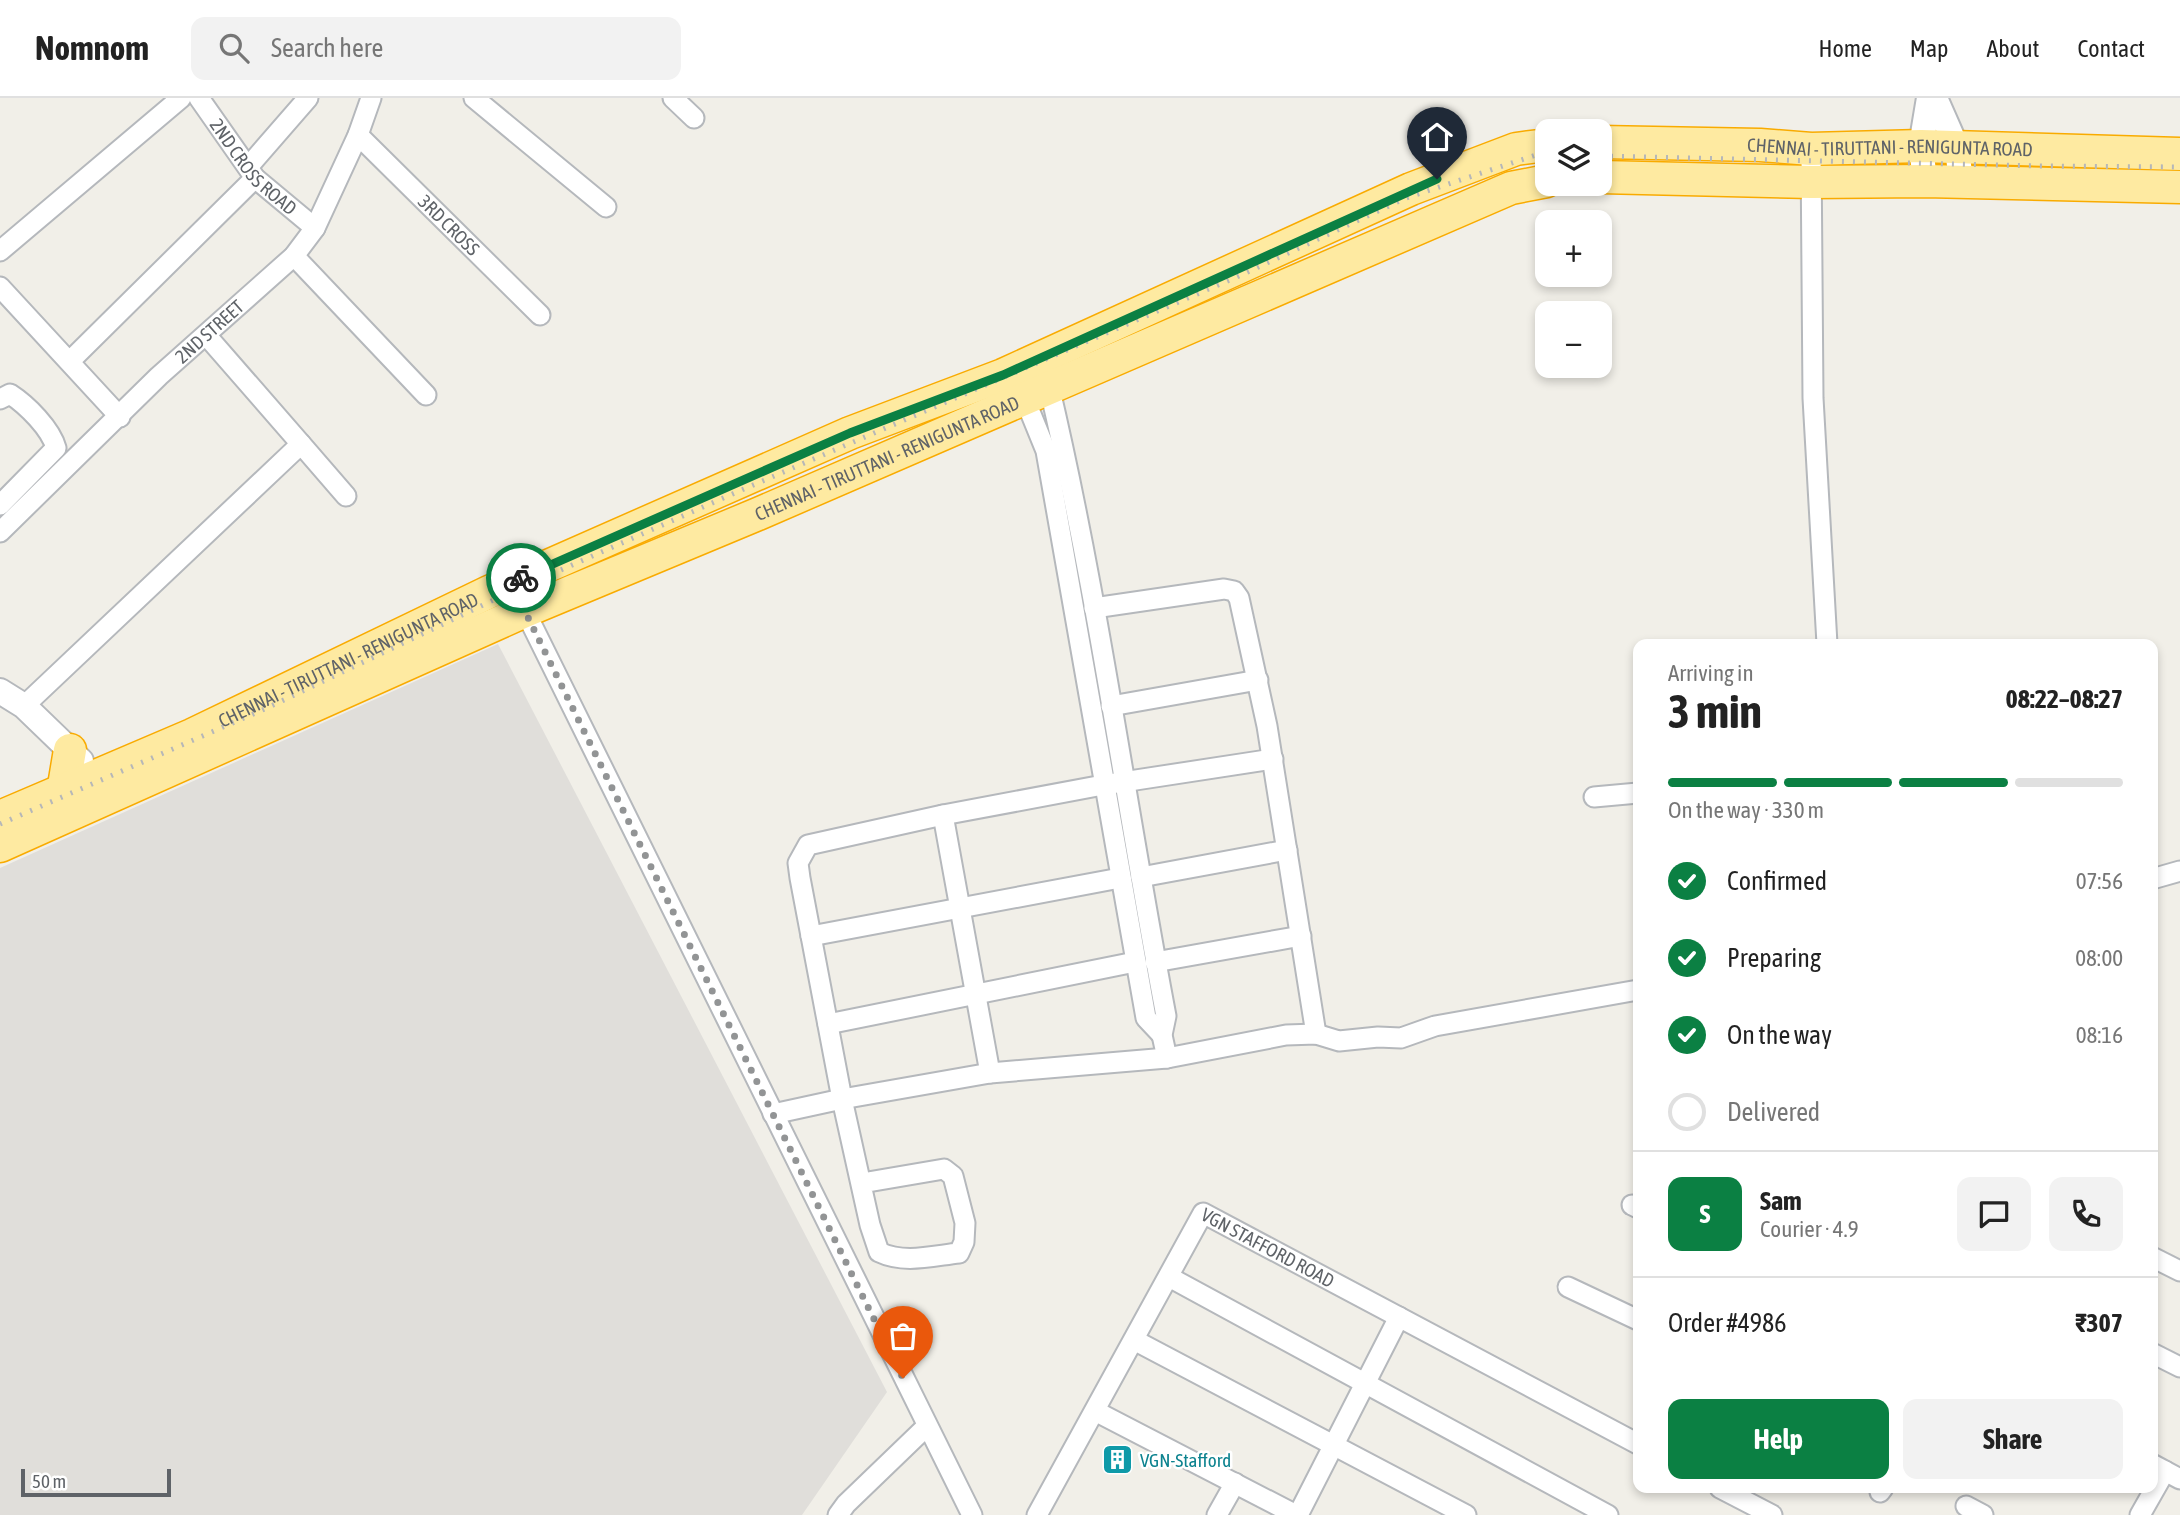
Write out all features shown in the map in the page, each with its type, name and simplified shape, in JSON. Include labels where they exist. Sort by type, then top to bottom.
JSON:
[{"type":"highway","name":"CHENNAI - TIRUTTANI - RENIGUNTA ROAD","points":[[1612,142],[1760,145],[1811,149],[1921,146],[2180,155]]},
{"type":"highway","name":"CHENNAI - TIRUTTANI - RENIGUNTA ROAD","points":[[0,846],[192,735],[511,583],[850,433],[1003,375],[1411,189],[1516,149],[1535,147]]},
{"type":"highway","name":"CHENNAI - TIRUTTANI - RENIGUNTA ROAD","points":[[1612,177],[2180,187]]},
{"type":"highway","name":"CHENNAI - TIRUTTANI - RENIGUNTA ROAD","points":[[0,817],[63,792],[103,787],[758,514],[1511,188],[1535,183]]},
{"type":"highway","points":[[63,792],[70,750]]},
{"type":"street","points":[[0,251],[181,98]]},
{"type":"street","name":"2ND CROSS ROAD","points":[[199,98],[252,173],[315,228]]},
{"type":"street","points":[[70,360],[252,173],[308,98]]},
{"type":"street","name":"2ND STREET","points":[[0,532],[159,376],[294,256],[315,228],[358,135],[371,98]]},
{"type":"street","points":[[474,98],[606,207]]},
{"type":"street","points":[[673,98],[694,118]]},
{"type":"street","points":[[1925,181],[1921,146],[1929,98]]},
{"type":"street","points":[[1935,98],[1957,148],[1961,182]]},
{"type":"street","name":"3RD CROSS","points":[[358,135],[540,315]]},
{"type":"street","points":[[1811,149],[1813,398],[1827,639]]},
{"type":"street","points":[[294,256],[426,395]]},
{"type":"street","points":[[0,288],[120,416]]},
{"type":"street","points":[[206,335],[346,496]]},
{"type":"street","points":[[1036,392],[1064,448],[1166,1016],[1162,1035],[1167,1058]]},
{"type":"street","points":[[1036,392],[1135,962],[1146,1018],[1162,1035]]},
{"type":"street","points":[[0,399],[10,394],[19,400],[54,438],[57,448],[0,505]]},
{"type":"street","points":[[24,706],[301,444]]},
{"type":"street","points":[[1067,578],[1087,574]]},
{"type":"street","points":[[511,583],[972,1515]]},
{"type":"street","points":[[1094,608],[1224,589],[1234,591],[1243,609],[1273,759],[1317,1034]]},
{"type":"street","points":[[1111,706],[1258,680]]},
{"type":"street","points":[[0,691],[24,706],[70,750],[103,787]]},
{"type":"street","points":[[862,1183],[944,1168],[953,1176],[965,1223],[964,1242],[959,1253],[907,1259],[891,1258],[879,1252],[870,1225],[842,1099],[798,863],[807,845],[943,815],[1103,785],[1273,759]]},
{"type":"street","points":[[1594,797],[1633,793]]},
{"type":"street","points":[[943,815],[990,1073]]},
{"type":"street","points":[[1141,877],[1287,850]]},
{"type":"street","points":[[2158,877],[2180,871]]},
{"type":"street","points":[[811,936],[1120,878]]},
{"type":"street","points":[[1155,962],[1301,936]]},
{"type":"street","points":[[828,1024],[1135,962]]},
{"type":"street","points":[[773,1114],[990,1073],[1167,1058],[1286,1035],[1317,1034],[1339,1041],[1378,1037],[1401,1038],[1435,1026],[1633,991]]},
{"type":"street","name":"VGN STAFFORD ROAD","points":[[1037,1515],[1203,1213],[1633,1441]]},
{"type":"street","points":[[2158,1260],[2180,1271]]},
{"type":"street","points":[[1169,1277],[1608,1515]]},
{"type":"street","points":[[1568,1287],[1633,1318]]},
{"type":"street","points":[[1095,1411],[1297,1515],[1399,1317]]},
{"type":"street","points":[[1134,1340],[1466,1515]]},
{"type":"street","points":[[2158,1356],[2180,1367]]},
{"type":"street","points":[[838,1515],[846,1504],[927,1426]]},
{"type":"street","points":[[1217,1515],[1235,1483]]},
{"type":"street","points":[[1730,1493],[1772,1515]]},
{"type":"street","points":[[2140,1515],[2153,1493]]},
{"type":"shaded area","points":[[498,644],[887,1392],[802,1515],[0,1515],[0,868]]},
{"type":"railway","points":[[0,824],[267,708],[502,596],[1239,276],[1406,198],[1535,155]]},
{"type":"railway","points":[[1612,156],[2180,167]]},
{"type":"way so far","points":[[521,578],[511,583],[903,1378]]},
{"type":"place","name":"VGN-Stafford","points":[[1117,1460]]},
{"type":"route","points":[[521,578],[850,433],[1003,375],[1437,179]]}]
